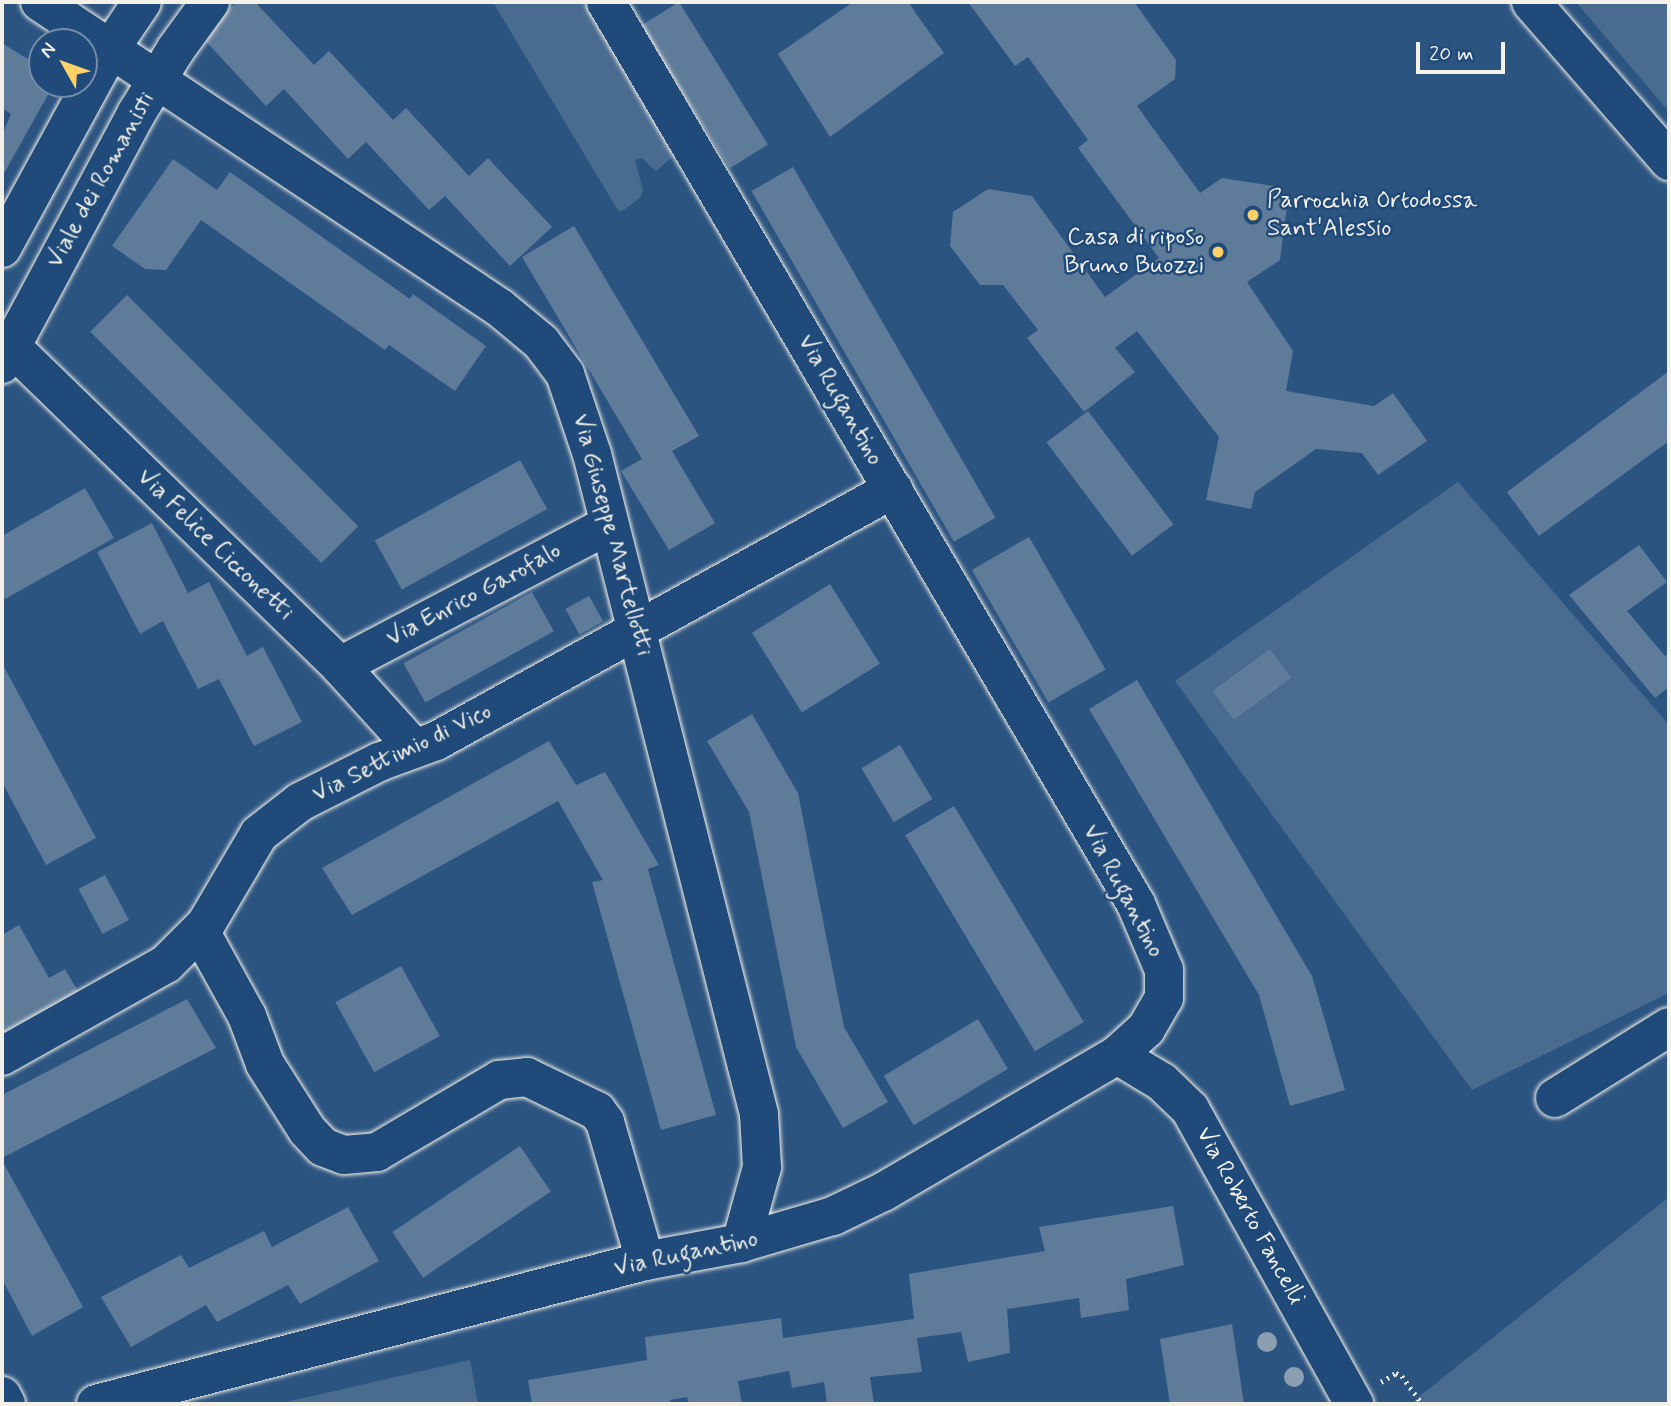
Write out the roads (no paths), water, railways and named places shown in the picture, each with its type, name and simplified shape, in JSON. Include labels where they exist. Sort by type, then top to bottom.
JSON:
[{"type":"street","name":"Via Giuseppe Martellotti","points":[[40,2],[500,308],[541,342],[565,374],[592,453],[759,1114],[762,1167],[741,1243]]},
{"type":"street","points":[[2,248],[111,48],[142,2]]},
{"type":"street","name":"Viale dei Romanisti","points":[[6,355],[157,79],[210,2]]},
{"type":"street","name":"Via Rugantino","points":[[96,1404],[645,1261],[741,1243],[808,1226],[859,1205],[1117,1055],[1141,1035],[1161,1007],[1166,988],[1160,960],[1136,904],[606,2]]},
{"type":"street","points":[[1531,2],[1669,161]]},
{"type":"street","name":"Via Felice Cicconetti","points":[[6,355],[341,666],[414,748]]},
{"type":"street","name":"Via Settimio di Vico","points":[[2,1056],[154,973],[200,931],[266,826],[325,788],[414,748],[436,741],[892,489]]},
{"type":"street","name":"Via Enrico Garofalo","points":[[341,666],[608,524]]},
{"type":"street","points":[[200,931],[247,1016],[265,1064],[307,1130],[323,1147],[355,1156],[377,1152],[499,1080],[527,1077],[597,1111],[605,1122],[645,1261]]},
{"type":"street","points":[[1555,1098],[1669,1027]]},
{"type":"street","name":"Via Roberto Fancelli","points":[[1117,1055],[1162,1082],[1190,1109],[1352,1402]]},
{"type":"street","points":[[2,1396],[6,1404]]},
{"type":"place","name":"Parrocchia Ortodossa Sant'Alessio","points":[[1253,215]]},
{"type":"place","name":"Casa di riposo Bruno Buozzi","points":[[1218,252]]}]
